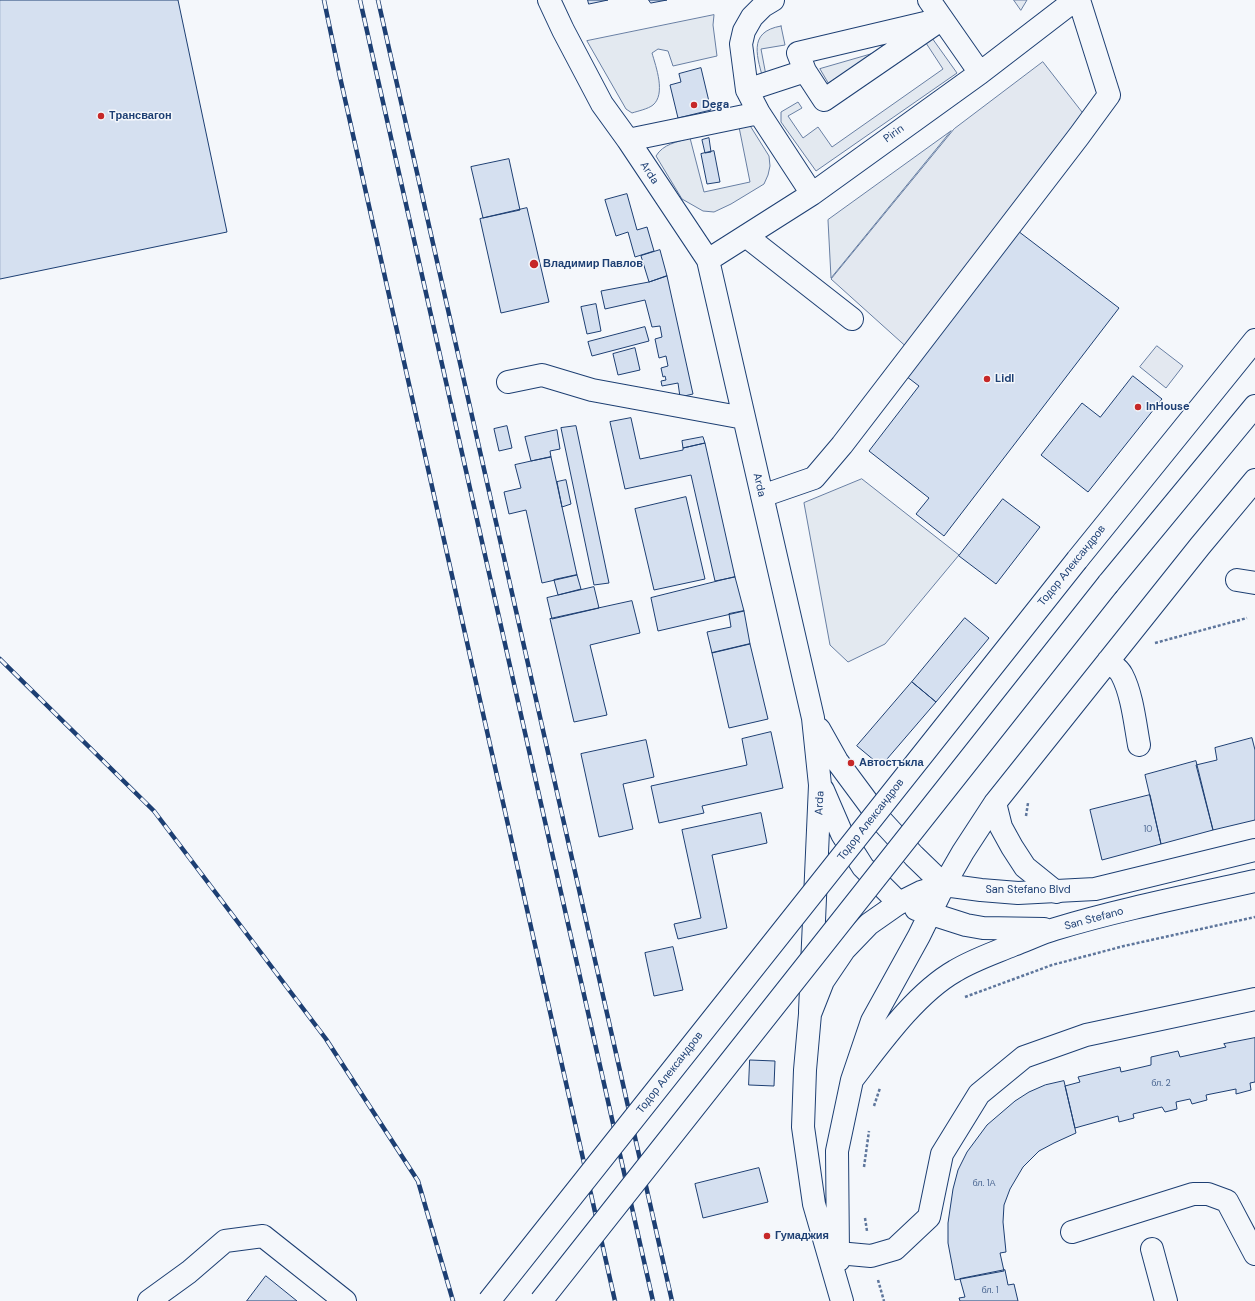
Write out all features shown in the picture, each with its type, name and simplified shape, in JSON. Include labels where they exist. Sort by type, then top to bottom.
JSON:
[{"type":"main road","name":"Arda","points":[[549,0],[602,104],[628,140],[708,260],[813,718],[820,785],[810,1014],[805,1070],[803,1127],[814,1204],[843,1301]]},
{"type":"main road","points":[[773,0],[763,6],[752,17],[744,31],[742,44],[748,90],[759,113],[812,194]]},
{"type":"main road","points":[[929,0],[980,73]]},
{"type":"main road","name":"Pirin","points":[[708,260],[812,194],[980,73],[1075,0]]},
{"type":"main road","points":[[762,496],[814,478],[842,445],[1074,143],[1109,95],[1079,0]]},
{"type":"main road","points":[[942,19],[824,100],[805,71],[798,53],[942,19]]},
{"type":"main road","points":[[748,90],[805,71]]},
{"type":"main road","points":[[628,140],[759,113]]},
{"type":"main road","points":[[746,236],[852,319]]},
{"type":"main road","name":"Тодор Александров","points":[[489,1301],[1077,560],[1255,340]]},
{"type":"main road","points":[[508,382],[542,375],[592,390],[744,418]]},
{"type":"main road","points":[[541,1301],[1108,584],[1255,406]]},
{"type":"main road","points":[[843,1301],[838,1253],[837,1151],[852,1080],[872,1021],[919,936],[944,885],[963,852],[995,804],[1200,546],[1255,480]]},
{"type":"main road","points":[[1108,661],[1122,675],[1129,695],[1139,745]]},
{"type":"main road","points":[[813,718],[836,761],[880,819],[914,856],[944,885]]},
{"type":"main road","points":[[820,785],[842,834],[863,867],[900,903],[929,914],[982,928],[1054,929]]},
{"type":"main road","points":[[995,804],[1001,828],[1025,867],[1056,892]]},
{"type":"main road","name":"San Stefano Blvd","points":[[810,1014],[824,981],[844,950],[869,924],[900,903],[921,892],[944,885],[1018,893],[1095,889],[1255,850]]},
{"type":"main road","name":"San Stefano","points":[[1054,929],[1134,908],[1255,881]]},
{"type":"main road","points":[[852,1080],[886,1036],[913,1006],[937,984],[955,971],[993,953],[1054,929]]},
{"type":"main road","points":[[838,1253],[871,1256],[895,1249],[929,1217],[942,1154],[979,1094],[1024,1057],[1086,1035],[1255,999]]},
{"type":"main road","points":[[1072,1232],[1193,1194],[1208,1194],[1227,1201],[1255,1254]]},
{"type":"main road","points":[[149,1301],[189,1272],[225,1241],[263,1236],[345,1301]]},
{"type":"main road","points":[[1152,1249],[1166,1301]]},
{"type":"path","points":[[1154,644],[1247,618]]},
{"type":"path","points":[[965,997],[1052,965],[1124,946],[1255,917]]},
{"type":"shaded area","points":[[1014,0],[1027,0],[1021,10]]},
{"type":"shaded area","points":[[714,15],[713,25],[717,56],[673,66],[668,51],[658,49],[652,53],[659,80],[659,94],[657,100],[653,105],[646,109],[632,113],[626,109],[587,41]]},
{"type":"shaded area","points":[[781,26],[785,45],[761,49],[768,86],[764,83],[759,64],[757,47],[763,34],[770,29]]},
{"type":"shaded area","points":[[932,38],[957,73],[816,171],[781,122],[781,112],[798,102],[802,108],[788,116],[803,138],[818,127],[832,147],[943,69],[926,43]]},
{"type":"shaded area","points":[[878,52],[830,86],[820,69]]},
{"type":"shaded area","points":[[1043,62],[1089,121],[911,351],[831,279],[954,129]]},
{"type":"shaded area","points":[[749,124],[769,156],[770,166],[764,184],[731,204],[714,212],[703,211],[682,199],[656,156],[659,152],[666,146],[690,138],[704,192],[750,182],[739,127]]},
{"type":"shaded area","points":[[951,131],[831,278],[828,220]]},
{"type":"shaded area","points":[[1157,346],[1183,366],[1166,388],[1140,367]]},
{"type":"shaded area","points":[[862,479],[959,555],[885,644],[848,662],[830,645],[804,503]]},
{"type":"building","name":"Tрансвагон","points":[[0,0],[178,0],[227,232],[0,279]]},
{"type":"building","points":[[588,0],[608,0],[589,4]]},
{"type":"building","points":[[649,0],[667,0],[651,3]]},
{"type":"building","points":[[701,68],[711,110],[678,118],[670,85],[681,82],[679,74]]},
{"type":"building","points":[[709,138],[711,152],[705,153],[702,140]]},
{"type":"building","points":[[714,151],[720,182],[707,184],[701,154]]},
{"type":"building","points":[[509,159],[520,210],[483,218],[471,167]]},
{"type":"building","points":[[627,194],[637,230],[647,227],[654,251],[635,257],[628,232],[616,236],[605,200]]},
{"type":"building","points":[[527,208],[549,302],[501,313],[480,219]]},
{"type":"building","name":"Lidl","points":[[1014,228],[1119,308],[944,536],[916,514],[929,498],[869,451],[919,386],[902,373]]},
{"type":"building","points":[[660,250],[667,276],[649,282],[641,256]]},
{"type":"building","points":[[667,276],[693,394],[680,397],[678,383],[662,386],[661,381],[666,380],[665,376],[663,377],[661,368],[668,366],[666,356],[659,358],[655,339],[662,337],[660,326],[652,327],[645,300],[605,309],[601,291],[649,282]]},
{"type":"building","points":[[596,304],[601,331],[587,334],[581,307]]},
{"type":"building","points":[[645,327],[649,341],[592,356],[588,342]]},
{"type":"building","points":[[635,348],[640,370],[618,375],[613,354]]},
{"type":"building","points":[[1133,376],[1162,399],[1088,492],[1041,455],[1082,403],[1100,417]]},
{"type":"building","points":[[631,418],[640,459],[683,450],[683,448],[705,443],[735,577],[715,581],[691,475],[625,489],[610,422]]},
{"type":"building","points":[[507,426],[512,448],[499,451],[494,429]]},
{"type":"building","points":[[576,426],[609,583],[594,585],[561,428]]},
{"type":"building","points":[[557,430],[560,449],[550,451],[551,457],[531,461],[525,437]]},
{"type":"building","points":[[703,437],[705,443],[683,448],[682,441]]},
{"type":"building","points":[[551,457],[577,575],[542,583],[526,510],[509,514],[504,492],[521,488],[515,465]]},
{"type":"building","points":[[566,480],[571,504],[562,507],[557,482]]},
{"type":"building","points":[[686,497],[705,579],[654,590],[635,509]]},
{"type":"building","points":[[1003,499],[1040,527],[996,584],[959,556]]},
{"type":"building","points":[[577,575],[581,589],[558,595],[554,580]]},
{"type":"building","points":[[735,577],[744,611],[658,631],[651,598]]},
{"type":"building","points":[[594,587],[599,608],[552,619],[547,598]]},
{"type":"building","points":[[632,601],[640,633],[590,645],[607,715],[574,722],[550,619]]},
{"type":"building","points":[[744,611],[750,644],[712,653],[707,632],[731,627],[729,614]]},
{"type":"building","points":[[965,618],[989,638],[936,702],[912,682]]},
{"type":"building","points":[[750,644],[768,719],[729,728],[712,653]]},
{"type":"building","points":[[912,682],[936,702],[881,766],[857,746]]},
{"type":"building","points":[[771,732],[783,788],[702,806],[704,813],[659,823],[651,786],[747,765],[742,739]]},
{"type":"building","points":[[1252,738],[1255,750],[1255,820],[1213,830],[1196,765],[1217,760],[1215,748]]},
{"type":"building","points":[[646,740],[654,777],[623,784],[633,829],[599,837],[581,754]]},
{"type":"building","points":[[1196,761],[1213,830],[1161,844],[1145,775]]},
{"type":"building","points":[[1150,795],[1161,844],[1102,860],[1090,810]]},
{"type":"building","points":[[761,813],[767,843],[712,855],[727,928],[678,939],[674,924],[701,918],[682,830]]},
{"type":"building","points":[[673,947],[683,990],[654,996],[645,953]]},
{"type":"building","points":[[1255,1038],[1255,1082],[1250,1083],[1251,1090],[1236,1094],[1236,1089],[1206,1095],[1207,1100],[1192,1104],[1190,1099],[1176,1102],[1177,1109],[1165,1112],[1162,1107],[1133,1114],[1134,1118],[1119,1122],[1118,1116],[1075,1128],[1065,1086],[1080,1082],[1078,1077],[1120,1067],[1121,1072],[1151,1065],[1151,1057],[1178,1051],[1180,1057],[1226,1047],[1224,1044]]},
{"type":"building","points":[[750,1060],[775,1061],[774,1086],[749,1085]]},
{"type":"building","points":[[1064,1081],[1076,1133],[1039,1151],[1023,1167],[1010,1189],[1004,1205],[1003,1222],[1006,1252],[1000,1253],[1004,1271],[955,1280],[948,1243],[948,1223],[953,1189],[958,1170],[967,1152],[987,1125],[1015,1101],[1029,1092],[1045,1085]]},
{"type":"building","points":[[759,1168],[768,1202],[703,1218],[695,1184]]},
{"type":"building","points":[[1005,1270],[1008,1285],[1014,1284],[1018,1301],[960,1301],[959,1298],[965,1297],[960,1279]]},
{"type":"building","points":[[266,1276],[297,1301],[247,1301]]},
{"type":"railway","points":[[324,0],[615,1301]]},
{"type":"railway","points":[[360,0],[653,1301]]},
{"type":"railway","points":[[378,0],[672,1301]]},
{"type":"railway","points":[[0,659],[154,811],[326,1039],[418,1181],[453,1301]]},
{"type":"place","name":"Dega","points":[[694,105]]},
{"type":"place","name":"Tрансвагон","points":[[101,116]]},
{"type":"place","name":"Владимир Павлов","points":[[534,264]]},
{"type":"place","name":"Lidl","points":[[987,379]]},
{"type":"place","name":"InHouse","points":[[1138,407]]},
{"type":"place","name":"Автостъкла","points":[[851,763]]},
{"type":"place","name":"Гумаджия","points":[[767,1236]]}]
